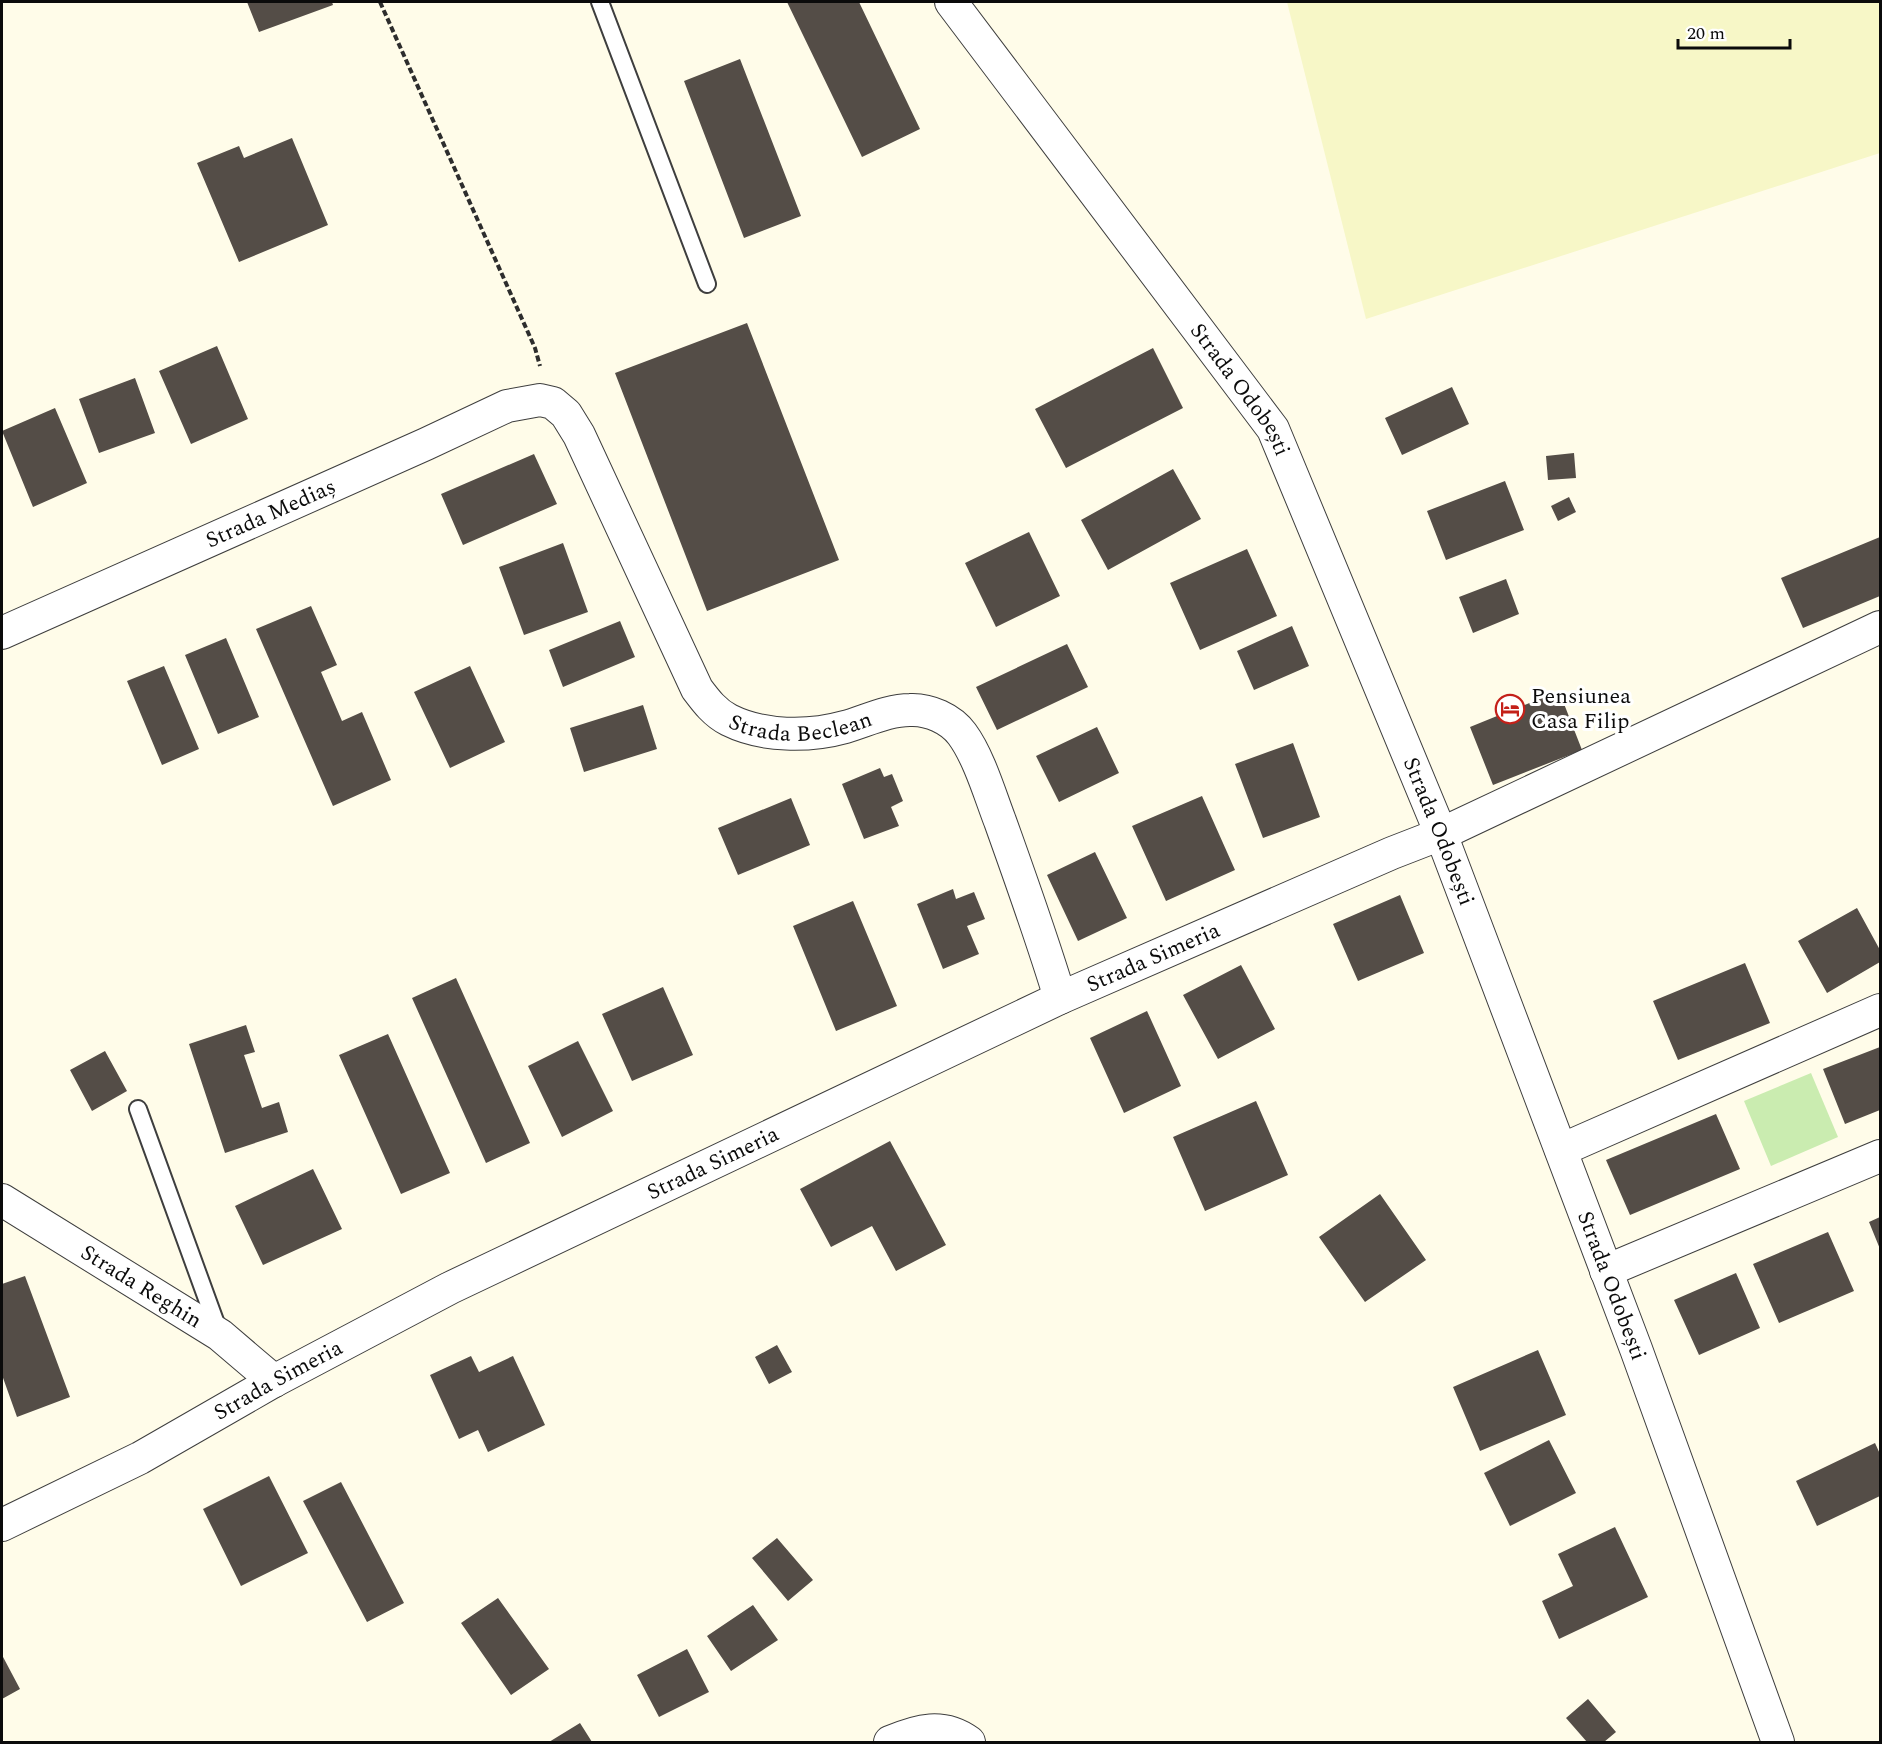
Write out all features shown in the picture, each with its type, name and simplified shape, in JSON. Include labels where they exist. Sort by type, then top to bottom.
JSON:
[{"type":"street","name":"Strada Odobești","points":[[951,2],[1273,429],[1441,834],[1606,1271],[1778,1743]]},
{"type":"street","name":"Strada Mediaș","points":[[2,633],[507,406],[540,400]]},
{"type":"street","name":"Strada Beclean","points":[[540,400],[553,403],[566,414],[579,435],[697,689],[711,707],[728,720],[748,727],[806,734],[843,728],[890,713],[910,710],[931,712],[962,733],[974,755],[994,804],[1040,932],[1060,998]]},
{"type":"street","name":"Strada Simeria","points":[[2,1525],[140,1458],[274,1382],[450,1288],[1060,998],[1392,853],[1441,834],[1881,627]]},
{"type":"street","points":[[1561,1150],[1881,1010]]},
{"type":"street","points":[[1606,1271],[1881,1156]]},
{"type":"street","name":"Strada Reghin","points":[[2,1200],[220,1335],[274,1382]]},
{"type":"street","points":[[890,1743],[902,1737],[935,1728],[958,1734],[969,1743]]},
{"type":"lane","points":[[600,2],[707,284]]},
{"type":"lane","points":[[138,1109],[220,1335]]},
{"type":"path","points":[[380,2],[535,348],[542,378],[540,400]]},
{"type":"green space","points":[[1287,2],[1880,2],[1880,153],[1366,319]]},
{"type":"green space","points":[[1811,1073],[1838,1137],[1771,1166],[1744,1101]]},
{"type":"building","points":[[247,2],[332,2],[333,5],[259,32]]},
{"type":"building","points":[[787,2],[859,2],[920,129],[862,157]]},
{"type":"building","points":[[740,59],[801,216],[744,238],[684,81]]},
{"type":"building","points":[[292,138],[328,225],[239,262],[197,163],[239,146],[244,158]]},
{"type":"building","points":[[747,323],[839,560],[707,611],[615,373]]},
{"type":"building","points":[[217,346],[248,419],[191,444],[159,371]]},
{"type":"building","points":[[1153,348],[1183,408],[1066,468],[1035,409]]},
{"type":"building","points":[[135,378],[155,433],[99,453],[79,399]]},
{"type":"building","points":[[1452,387],[1469,424],[1402,455],[1385,418]]},
{"type":"building","points":[[55,408],[87,483],[33,507],[2,431]]},
{"type":"building","points":[[1574,453],[1576,478],[1548,480],[1546,456]]},
{"type":"building","points":[[534,454],[557,504],[463,545],[441,494]]},
{"type":"building","points":[[1173,469],[1201,519],[1108,570],[1081,520]]},
{"type":"building","points":[[1505,481],[1524,530],[1446,560],[1427,511]]},
{"type":"building","points":[[1569,497],[1576,512],[1558,521],[1551,506]]},
{"type":"building","points":[[1029,532],[1060,596],[996,627],[965,563]]},
{"type":"building","points":[[1880,537],[1880,596],[1803,628],[1781,578]]},
{"type":"building","points":[[563,543],[588,612],[524,635],[499,567]]},
{"type":"building","points":[[1247,549],[1277,616],[1200,650],[1170,583]]},
{"type":"building","points":[[1506,579],[1519,614],[1473,633],[1459,597]]},
{"type":"building","points":[[311,606],[337,665],[321,672],[342,721],[362,712],[391,780],[333,806],[256,629]]},
{"type":"building","points":[[620,621],[635,657],[563,687],[549,650]]},
{"type":"building","points":[[1292,626],[1309,666],[1254,690],[1237,651]]},
{"type":"building","points":[[226,638],[259,717],[218,734],[185,655]]},
{"type":"building","points":[[1067,644],[1088,687],[997,730],[976,687]]},
{"type":"building","points":[[164,666],[199,749],[162,765],[127,681]]},
{"type":"building","points":[[470,666],[505,742],[450,768],[414,692]]},
{"type":"building","points":[[1559,691],[1582,750],[1493,785],[1470,727]]},
{"type":"building","points":[[643,705],[657,749],[584,772],[570,728]]},
{"type":"building","points":[[1097,727],[1119,773],[1059,802],[1036,756]]},
{"type":"building","points":[[1293,743],[1320,817],[1263,838],[1235,764]]},
{"type":"building","points":[[880,768],[884,777],[892,774],[903,801],[891,807],[899,826],[864,839],[842,784]]},
{"type":"building","points":[[1202,796],[1235,870],[1166,901],[1132,826]]},
{"type":"building","points":[[791,798],[810,845],[738,875],[718,828]]},
{"type":"building","points":[[1095,852],[1127,918],[1078,941],[1047,875]]},
{"type":"building","points":[[953,889],[956,899],[974,892],[985,919],[967,926],[979,954],[943,969],[917,904]]},
{"type":"building","points":[[1400,895],[1424,953],[1358,981],[1333,924]]},
{"type":"building","points":[[853,901],[897,1006],[836,1031],[793,926]]},
{"type":"building","points":[[1857,908],[1880,950],[1880,962],[1827,993],[1798,941]]},
{"type":"building","points":[[1745,963],[1770,1023],[1678,1060],[1653,1001]]},
{"type":"building","points":[[1241,965],[1275,1029],[1218,1059],[1183,995]]},
{"type":"building","points":[[456,978],[530,1143],[486,1163],[412,998]]},
{"type":"building","points":[[663,987],[693,1055],[632,1081],[602,1014]]},
{"type":"building","points":[[1147,1011],[1181,1086],[1124,1113],[1090,1038]]},
{"type":"building","points":[[246,1025],[255,1052],[244,1055],[262,1108],[279,1102],[288,1132],[225,1153],[189,1044]]},
{"type":"building","points":[[388,1034],[450,1173],[401,1194],[339,1055]]},
{"type":"building","points":[[578,1041],[613,1111],[562,1137],[528,1066]]},
{"type":"building","points":[[1880,1047],[1880,1110],[1845,1124],[1823,1069]]},
{"type":"building","points":[[105,1051],[127,1091],[92,1111],[70,1070]]},
{"type":"building","points":[[1256,1101],[1288,1175],[1205,1211],[1173,1137]]},
{"type":"building","points":[[1716,1114],[1740,1169],[1630,1215],[1606,1160]]},
{"type":"building","points":[[890,1141],[946,1245],[896,1271],[872,1226],[831,1247],[800,1189]]},
{"type":"building","points":[[313,1169],[342,1229],[263,1265],[235,1206]]},
{"type":"building","points":[[1380,1194],[1426,1260],[1365,1302],[1319,1237]]},
{"type":"building","points":[[1880,1217],[1880,1249],[1869,1222]]},
{"type":"building","points":[[1828,1232],[1854,1291],[1779,1323],[1753,1264]]},
{"type":"building","points":[[1736,1273],[1760,1328],[1699,1355],[1674,1300]]},
{"type":"building","points":[[25,1276],[70,1397],[17,1417],[2,1375],[2,1284]]},
{"type":"building","points":[[777,1345],[792,1372],[769,1384],[755,1357]]},
{"type":"building","points":[[1538,1350],[1566,1415],[1480,1451],[1453,1387]]},
{"type":"building","points":[[471,1356],[479,1372],[513,1356],[545,1425],[488,1452],[478,1430],[459,1439],[430,1375]]},
{"type":"building","points":[[1549,1440],[1576,1493],[1510,1526],[1484,1473]]},
{"type":"building","points":[[1875,1443],[1880,1454],[1880,1496],[1817,1526],[1796,1481]]},
{"type":"building","points":[[269,1476],[308,1553],[241,1586],[203,1509]]},
{"type":"building","points":[[341,1482],[404,1603],[367,1622],[303,1501]]},
{"type":"building","points":[[1615,1527],[1648,1597],[1559,1639],[1542,1601],[1573,1586],[1558,1554]]},
{"type":"building","points":[[777,1538],[813,1580],[788,1601],[752,1558]]},
{"type":"building","points":[[498,1598],[549,1669],[511,1695],[461,1623]]},
{"type":"building","points":[[753,1605],[778,1640],[731,1671],[707,1636]]},
{"type":"building","points":[[687,1649],[709,1692],[659,1717],[637,1675]]},
{"type":"building","points":[[2,1655],[20,1689],[2,1699]]},
{"type":"building","points":[[1588,1699],[1616,1732],[1604,1742],[1587,1742],[1566,1718]]},
{"type":"building","points":[[580,1723],[592,1742],[549,1742]]},
{"type":"place","name":"Pensiunea Casa Filip","points":[[1510,709]]}]
